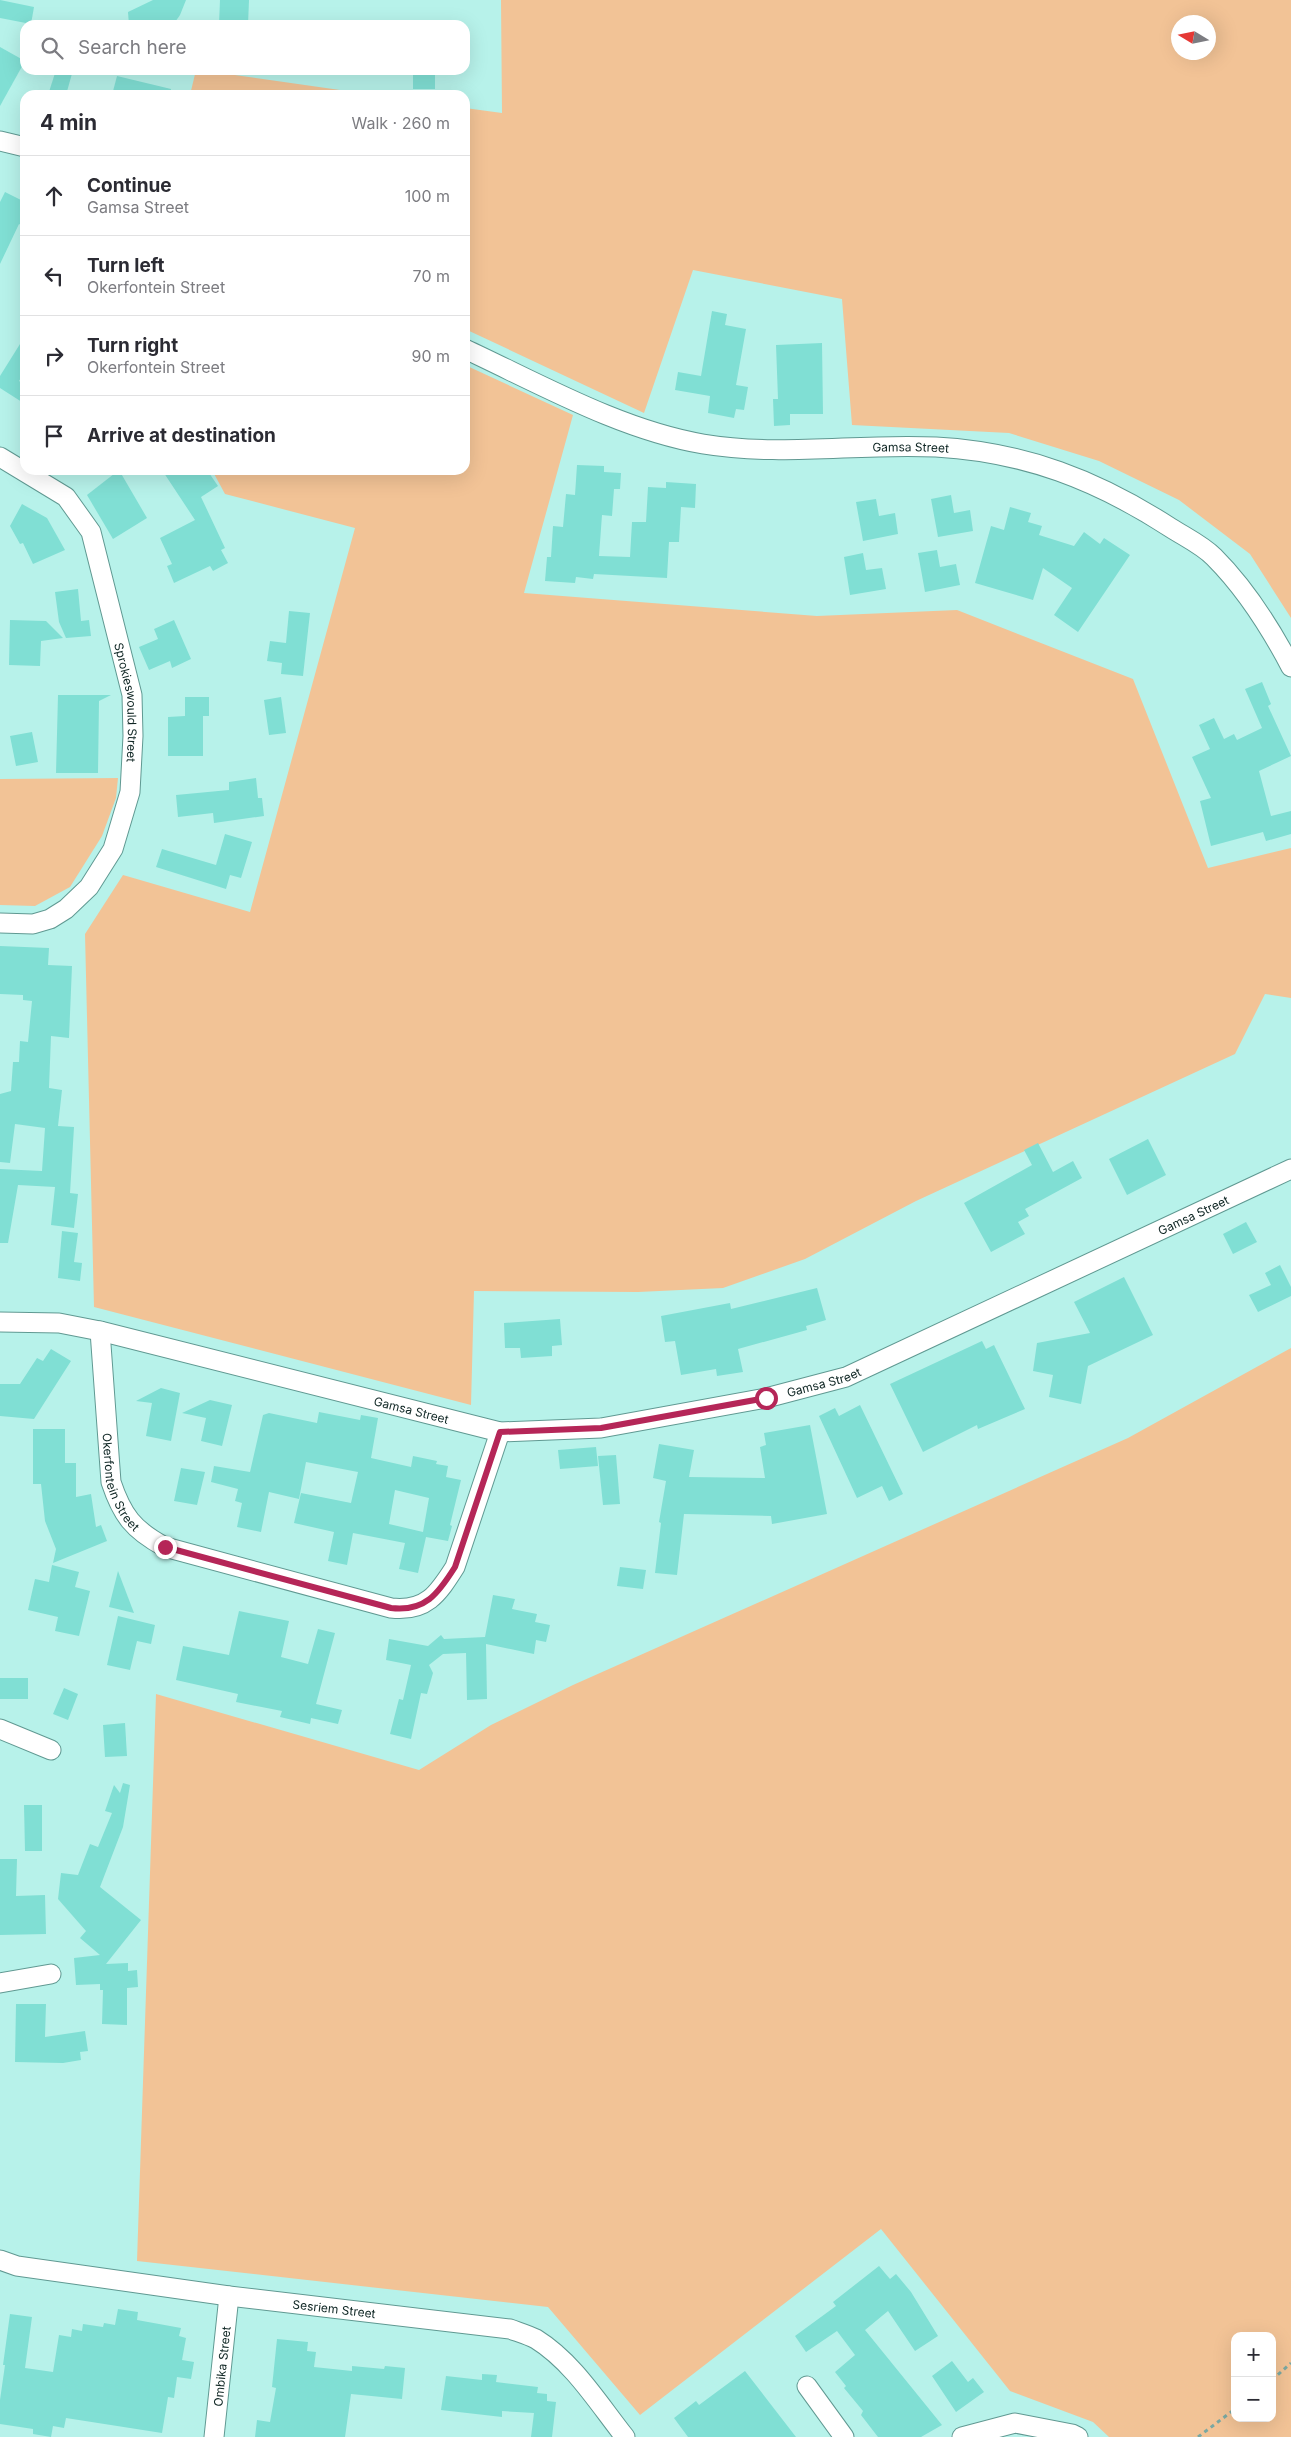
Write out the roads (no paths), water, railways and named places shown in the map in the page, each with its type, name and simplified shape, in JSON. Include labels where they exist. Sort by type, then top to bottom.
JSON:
[{"type":"street","points":[[0,141],[20,146]]},
{"type":"street","name":"Gamsa Street","points":[[470,351],[643,429],[702,443],[759,450],[935,447],[998,453],[1054,469],[1112,492],[1212,555],[1244,589],[1273,632],[1291,667]]},
{"type":"street","name":"Sprokieswould Street","points":[[0,456],[20,468]]},
{"type":"street","name":"Sprokieswould Street","points":[[0,923],[32,924],[50,919],[66,910],[88,887],[113,849],[130,792],[133,736],[132,695],[91,532],[66,497],[31,475]]},
{"type":"street","name":"Gamsa Street","points":[[0,1322],[59,1323],[100,1330],[500,1432],[601,1428],[766,1398],[846,1378],[1291,1170]]},
{"type":"street","name":"Okerfontein Street","points":[[100,1330],[111,1482],[118,1502],[129,1521],[147,1537],[165,1547],[391,1608],[409,1610],[427,1601],[443,1586],[455,1567],[500,1432]]},
{"type":"street","points":[[0,1729],[51,1750]]},
{"type":"street","points":[[0,1983],[51,1974]]},
{"type":"street","name":"Sesriem Street","points":[[0,2260],[17,2266],[229,2296],[510,2329],[534,2338],[555,2353],[580,2379],[625,2437]]},
{"type":"street","name":"Ombika Street","points":[[214,2437],[229,2296]]},
{"type":"street","points":[[807,2386],[844,2437]]},
{"type":"street","points":[[962,2437],[1015,2423],[1072,2434],[1078,2437]]}]
